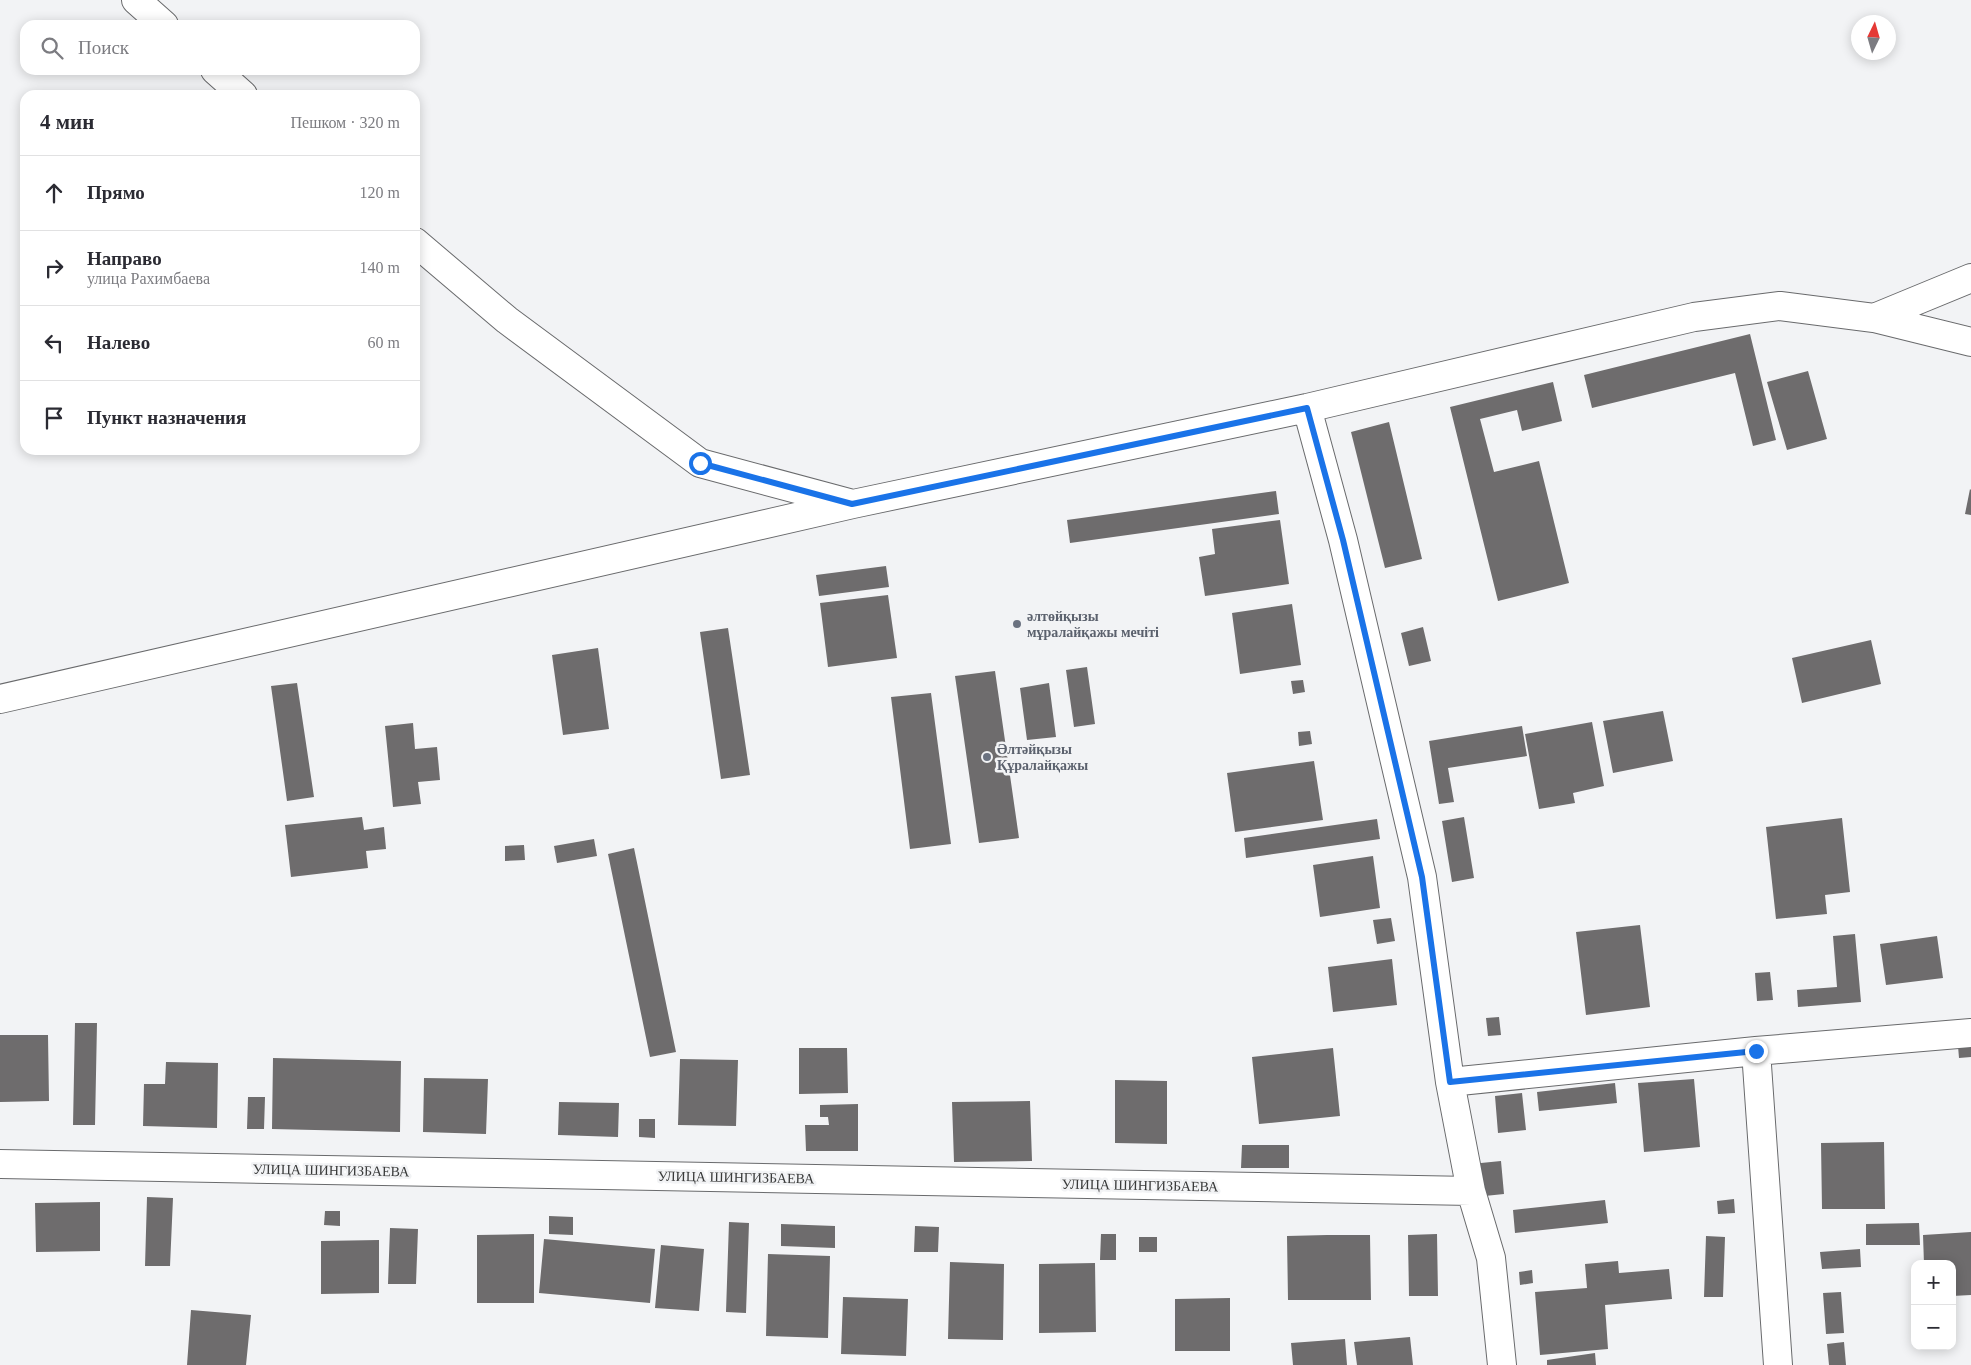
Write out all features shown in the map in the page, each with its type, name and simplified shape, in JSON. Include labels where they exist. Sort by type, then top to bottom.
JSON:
[{"type":"street","points":[[136,0],[158,20]]},
{"type":"street","points":[[221,75],[237,90]]},
{"type":"street","points":[[420,246],[508,320],[700,463],[852,504]]},
{"type":"street","points":[[1874,318],[1971,278]]},
{"type":"street","points":[[0,699],[852,504],[1307,408],[1694,317],[1780,306],[1874,318],[1971,342]]},
{"type":"street","points":[[1307,408],[1343,540],[1422,877],[1450,1082],[1471,1191],[1491,1258],[1502,1365]]},
{"type":"street","points":[[1450,1082],[1756,1051],[1971,1033]]},
{"type":"street","points":[[1756,1051],[1778,1365]]},
{"type":"street","name":"УЛИЦА ШИНГИЗБАЕВА","points":[[0,1164],[1471,1191]]},
{"type":"building","points":[[1750,334],[1776,440],[1753,446],[1735,373],[1592,408],[1584,375]]},
{"type":"building","points":[[1808,371],[1827,439],[1787,450],[1767,382]]},
{"type":"building","points":[[1553,382],[1562,421],[1522,431],[1517,410],[1480,419],[1494,472],[1539,461],[1569,583],[1498,601],[1450,407]]},
{"type":"building","points":[[1389,422],[1422,559],[1385,568],[1351,432]]},
{"type":"building","points":[[1971,490],[1971,515],[1965,514]]},
{"type":"building","points":[[1276,491],[1279,514],[1070,543],[1067,520]]},
{"type":"building","points":[[1280,520],[1289,584],[1205,596],[1199,557],[1215,554],[1212,529]]},
{"type":"building","points":[[886,566],[889,587],[819,596],[816,575]]},
{"type":"building","points":[[888,595],[897,658],[828,667],[820,603]]},
{"type":"building","points":[[1292,604],[1301,665],[1240,674],[1232,613]]},
{"type":"building","points":[[1423,627],[1431,661],[1409,666],[1401,633]]},
{"type":"building","points":[[728,628],[750,775],[721,779],[700,632]]},
{"type":"building","points":[[1871,640],[1881,684],[1802,703],[1792,658]]},
{"type":"building","points":[[598,648],[609,729],[563,735],[552,655]]},
{"type":"building","points":[[1087,667],[1095,724],[1074,727],[1066,670]]},
{"type":"building","name":"Әлтәйқызы Құралайқажы","points":[[995,671],[1019,838],[979,843],[955,676]]},
{"type":"building","points":[[1303,680],[1305,692],[1293,694],[1291,681]]},
{"type":"building","points":[[297,683],[314,797],[287,801],[271,686]]},
{"type":"building","points":[[1049,683],[1056,737],[1027,740],[1020,688]]},
{"type":"building","points":[[931,693],[951,844],[910,849],[891,697]]},
{"type":"building","points":[[1663,711],[1673,761],[1613,773],[1603,721]]},
{"type":"building","points":[[1592,722],[1604,786],[1573,793],[1575,803],[1539,809],[1525,734]]},
{"type":"building","points":[[413,723],[415,749],[437,747],[440,780],[418,782],[421,804],[393,807],[385,726]]},
{"type":"building","points":[[1522,726],[1527,756],[1448,768],[1454,802],[1439,804],[1429,741]]},
{"type":"building","points":[[1310,731],[1312,744],[1299,746],[1298,732]]},
{"type":"building","points":[[1314,761],[1323,820],[1235,832],[1227,773]]},
{"type":"building","points":[[362,817],[364,830],[384,827],[386,849],[366,851],[368,868],[291,877],[285,825]]},
{"type":"building","points":[[1464,817],[1474,878],[1452,882],[1442,821]]},
{"type":"building","points":[[1842,818],[1850,892],[1825,895],[1827,914],[1776,919],[1766,827]]},
{"type":"building","points":[[1377,819],[1380,839],[1246,858],[1244,838]]},
{"type":"building","points":[[594,839],[597,856],[557,863],[554,846]]},
{"type":"building","points":[[524,845],[525,860],[505,861],[505,846]]},
{"type":"building","points":[[634,848],[676,1052],[650,1057],[608,854]]},
{"type":"building","points":[[1373,856],[1380,908],[1320,917],[1313,865]]},
{"type":"building","points":[[1391,918],[1395,941],[1377,944],[1373,920]]},
{"type":"building","points":[[1640,925],[1650,1007],[1586,1015],[1576,932]]},
{"type":"building","points":[[1855,934],[1861,1002],[1798,1007],[1797,990],[1837,987],[1833,936]]},
{"type":"building","points":[[1937,936],[1943,978],[1886,985],[1880,944]]},
{"type":"building","points":[[1392,959],[1397,1005],[1333,1012],[1328,967]]},
{"type":"building","points":[[1770,972],[1773,1000],[1757,1001],[1755,973]]},
{"type":"building","points":[[1499,1017],[1501,1035],[1488,1036],[1486,1018]]},
{"type":"building","points":[[75,1023],[97,1023],[95,1125],[73,1125]]},
{"type":"building","points":[[0,1035],[48,1035],[49,1101],[0,1102]]},
{"type":"building","points":[[1971,1045],[1971,1057],[1959,1058],[1958,1046]]},
{"type":"building","points":[[799,1048],[847,1048],[848,1093],[799,1094]]},
{"type":"building","points":[[1333,1048],[1340,1116],[1259,1124],[1252,1057]]},
{"type":"building","points":[[273,1058],[401,1061],[400,1132],[272,1129]]},
{"type":"building","points":[[680,1059],[738,1060],[736,1126],[678,1125]]},
{"type":"building","points":[[166,1062],[218,1063],[217,1128],[143,1126],[144,1084],[165,1084]]},
{"type":"building","points":[[424,1078],[488,1079],[486,1134],[423,1132]]},
{"type":"building","points":[[1694,1079],[1700,1147],[1644,1152],[1638,1083]]},
{"type":"building","points":[[1115,1080],[1167,1081],[1167,1144],[1115,1143]]},
{"type":"building","points":[[1615,1083],[1617,1103],[1539,1111],[1537,1092]]},
{"type":"building","points":[[1522,1093],[1526,1130],[1498,1133],[1495,1096]]},
{"type":"building","points":[[248,1097],[265,1097],[264,1129],[247,1129]]},
{"type":"building","points":[[1030,1101],[1032,1161],[954,1162],[952,1102]]},
{"type":"building","points":[[559,1102],[619,1103],[618,1137],[558,1135]]},
{"type":"building","points":[[858,1104],[858,1151],[806,1151],[805,1125],[829,1125],[828,1117],[820,1117],[820,1105]]},
{"type":"building","points":[[639,1119],[655,1119],[655,1138],[639,1137]]},
{"type":"building","points":[[1884,1142],[1885,1209],[1822,1209],[1821,1143]]},
{"type":"building","points":[[1242,1145],[1289,1145],[1289,1168],[1241,1168]]},
{"type":"building","points":[[1501,1161],[1504,1194],[1475,1197],[1471,1164]]},
{"type":"building","points":[[147,1197],[173,1198],[170,1266],[145,1266]]},
{"type":"building","points":[[1734,1199],[1735,1213],[1718,1214],[1717,1201]]},
{"type":"building","points":[[1605,1200],[1608,1223],[1515,1233],[1513,1210]]},
{"type":"building","points":[[100,1202],[100,1251],[36,1252],[35,1203]]},
{"type":"building","points":[[325,1211],[340,1211],[340,1226],[324,1225]]},
{"type":"building","points":[[549,1216],[573,1217],[573,1235],[549,1234]]},
{"type":"building","points":[[729,1222],[749,1223],[746,1313],[726,1312]]},
{"type":"building","points":[[1919,1223],[1920,1245],[1866,1245],[1866,1224]]},
{"type":"building","points":[[781,1224],[835,1226],[835,1248],[781,1246]]},
{"type":"building","points":[[915,1226],[939,1227],[938,1252],[914,1252]]},
{"type":"building","points":[[390,1228],[418,1229],[416,1284],[388,1284]]},
{"type":"building","points":[[1971,1232],[1971,1295],[1956,1296],[1956,1260],[1924,1260],[1923,1235]]},
{"type":"building","points":[[534,1234],[534,1303],[477,1303],[477,1235]]},
{"type":"building","points":[[1101,1234],[1116,1234],[1116,1260],[1100,1260]]},
{"type":"building","points":[[1437,1234],[1438,1296],[1409,1296],[1408,1235]]},
{"type":"building","points":[[1370,1235],[1371,1300],[1288,1300],[1287,1236]]},
{"type":"building","points":[[1706,1236],[1725,1237],[1723,1297],[1704,1297]]},
{"type":"building","points":[[1139,1237],[1157,1237],[1157,1252],[1139,1252]]},
{"type":"building","points":[[544,1239],[655,1249],[650,1303],[539,1293]]},
{"type":"building","points":[[379,1240],[379,1293],[321,1294],[321,1241]]},
{"type":"building","points":[[661,1245],[704,1249],[699,1311],[655,1308]]},
{"type":"building","points":[[1860,1249],[1861,1267],[1822,1269],[1820,1252]]},
{"type":"building","points":[[768,1254],[830,1256],[828,1338],[766,1336]]},
{"type":"building","points":[[1618,1261],[1619,1273],[1669,1269],[1672,1299],[1605,1305],[1608,1349],[1540,1355],[1535,1292],[1587,1288],[1585,1264]]},
{"type":"building","points":[[950,1262],[1004,1264],[1003,1340],[948,1339]]},
{"type":"building","points":[[1095,1263],[1096,1332],[1039,1333],[1039,1264]]},
{"type":"building","points":[[1532,1270],[1533,1283],[1520,1285],[1519,1272]]},
{"type":"building","points":[[1841,1292],[1844,1333],[1826,1334],[1823,1293]]},
{"type":"building","points":[[843,1297],[908,1299],[906,1356],[841,1354]]},
{"type":"building","points":[[1230,1298],[1230,1351],[1175,1351],[1175,1299]]},
{"type":"building","points":[[191,1310],[251,1315],[246,1365],[187,1365]]},
{"type":"building","points":[[1410,1337],[1413,1365],[1357,1365],[1354,1342]]},
{"type":"building","points":[[1345,1339],[1347,1365],[1293,1365],[1291,1343]]},
{"type":"building","points":[[1844,1342],[1846,1365],[1829,1365],[1827,1344]]},
{"type":"building","points":[[1595,1353],[1596,1365],[1547,1365],[1547,1360]]},
{"type":"place","name":"әлтөйқызы мұралайқажы мечіті","points":[[1017,624]]},
{"type":"place","name":"Әлтәйқызы Құралайқажы","points":[[987,757]]},
{"type":"route","points":[[700,463],[852,504],[1307,408],[1343,540],[1422,877],[1450,1082],[1756,1051]]}]
